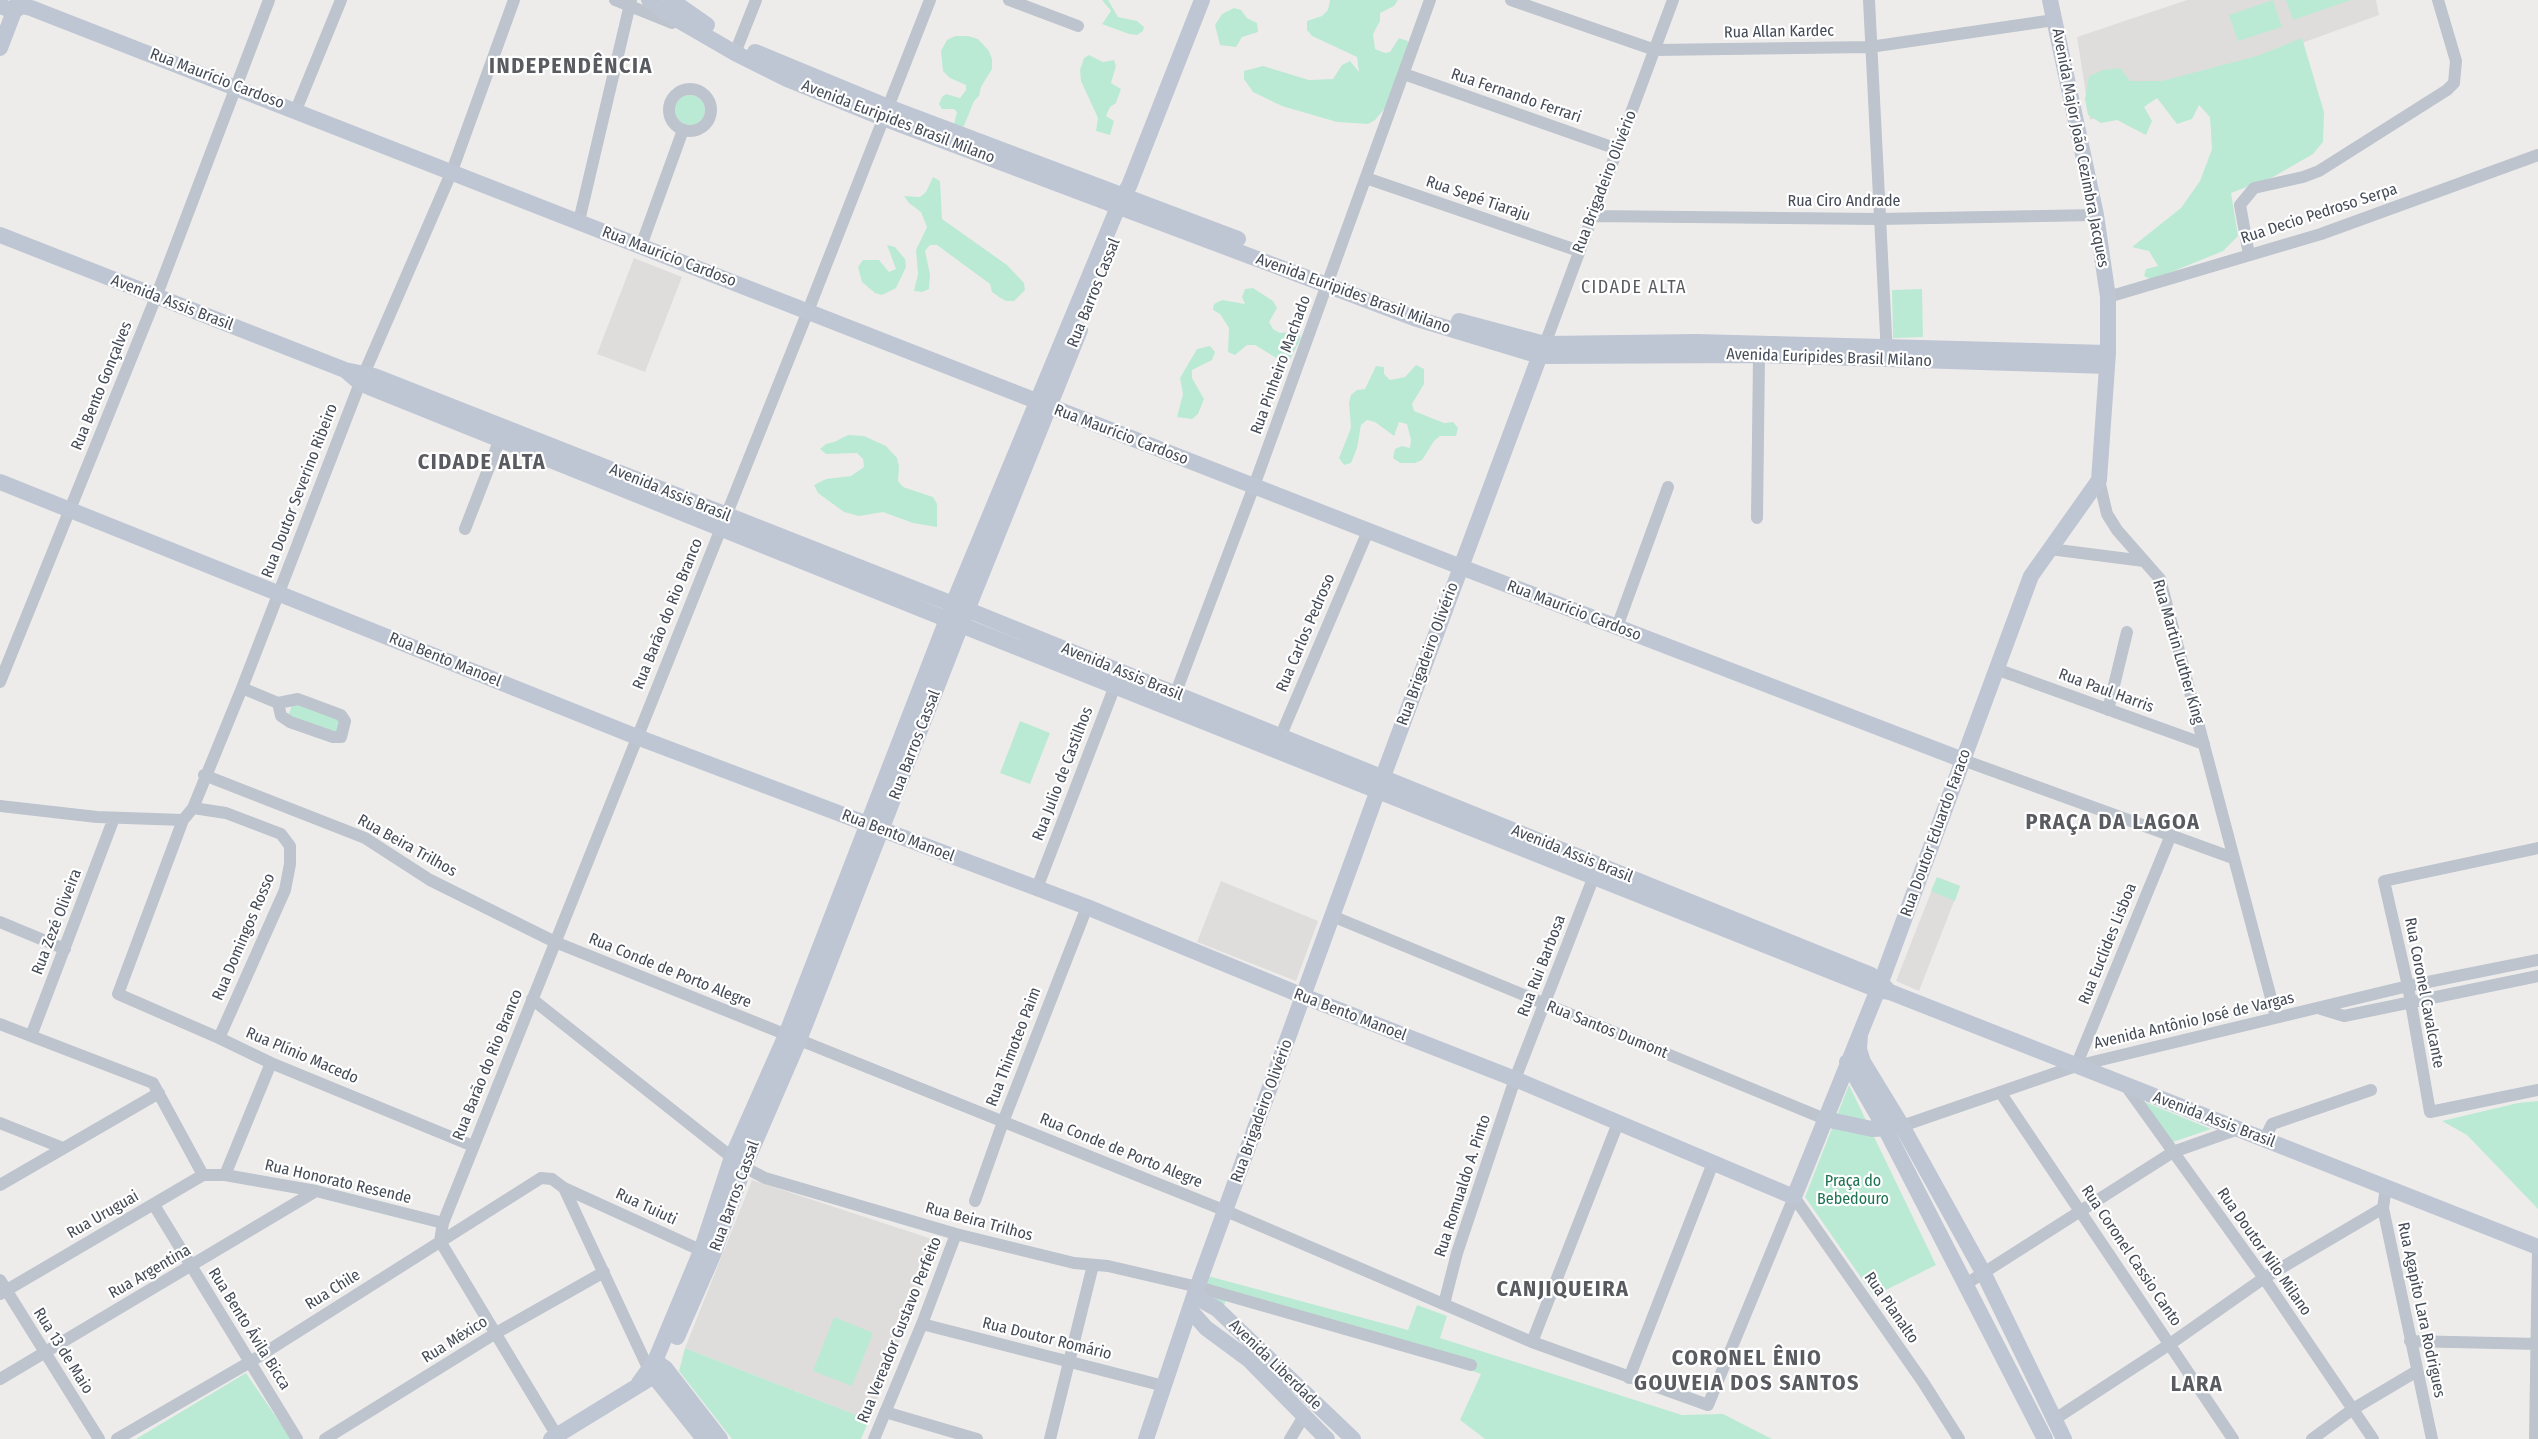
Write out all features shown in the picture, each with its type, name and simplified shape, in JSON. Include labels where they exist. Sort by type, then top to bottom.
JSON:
[{"type":"street","name":"Rua Bento Gonçalves","points":[[0,682],[156,297],[269,0]]},
{"type":"street","points":[[296,110],[341,0]]},
{"type":"street","name":"Rua Doutor Severino Ribeiro","points":[[117,994],[183,820],[193,808],[204,775],[242,688],[363,378],[452,171],[514,0]]},
{"type":"street","points":[[615,0],[670,5]]},
{"type":"street","name":"Avenida Euripides Brasil Milano","points":[[649,0],[670,5],[736,49],[787,79],[1003,157],[1126,198],[1206,233],[1416,313],[1542,350],[1696,348],[2108,360]]},
{"type":"street","points":[[736,49],[756,0]]},
{"type":"street","name":"Rua Barão do Rio Branco","points":[[440,1241],[443,1223],[473,1146],[808,311],[930,0]]},
{"type":"street","points":[[1009,0],[1078,26]]},
{"type":"street","name":"Rua Barros Cassal","points":[[652,1372],[707,1253],[738,1162],[792,1038],[958,615],[1126,198],[1202,0]]},
{"type":"street","name":"Rua Pinheiro Machado","points":[[1173,700],[1254,486],[1430,0]]},
{"type":"street","name":"Rua Allan Kardec","points":[[1511,0],[1654,51],[1870,47],[2054,20]]},
{"type":"street","name":"Rua Brigadeiro Olivério","points":[[1146,1439],[1194,1298],[1380,784],[1673,0]]},
{"type":"street","points":[[1869,0],[1887,353]]},
{"type":"street","name":"Avenida Major João Cezimbra Jacques","points":[[2050,0],[2096,215],[2108,297]]},
{"type":"street","points":[[2249,255],[2240,205],[2254,188],[2319,171],[2448,90],[2454,82],[2456,61],[2438,0]]},
{"type":"street","points":[[630,3],[713,40]]},
{"type":"street","points":[[579,221],[630,3]]},
{"type":"street","name":"Avenida Euripides Brasil Milano","points":[[670,5],[713,40],[736,49]]},
{"type":"street","name":"Rua Maurício Cardoso","points":[[11,6],[31,8],[1461,567],[1963,760],[2233,858]]},
{"type":"street","points":[[0,48],[11,6]]},
{"type":"street","name":"Rua Fernando Ferrari","points":[[1404,74],[1617,149]]},
{"type":"street","points":[[641,246],[683,130]]},
{"type":"street","name":"Rua Decio Pedroso Serpa","points":[[2108,297],[2321,234],[2538,155]]},
{"type":"street","name":"Rua Sepé Tiaraju","points":[[1366,178],[1580,251]]},
{"type":"street","name":"Rua Ciro Andrade","points":[[1592,216],[1879,219],[2096,215]]},
{"type":"street","name":"Avenida Assis Brasil","points":[[0,235],[345,370],[500,440],[723,521]]},
{"type":"street","name":"Rua Martin Luther King","points":[[2108,297],[2108,360],[2099,480],[2107,514],[2117,530],[2160,579],[2276,1017]]},
{"type":"street","name":"Avenida Euripides Brasil Milano","points":[[1696,348],[1759,355],[1829,352]]},
{"type":"street","points":[[1757,518],[1759,355]]},
{"type":"street","name":"Avenida Assis Brasil","points":[[363,378],[1173,700],[2076,1066],[2538,1247]]},
{"type":"street","points":[[465,530],[500,440]]},
{"type":"street","name":"Rua Doutor Eduardo Faraco","points":[[1794,1197],[1847,1062],[1883,988],[2031,576],[2099,480]]},
{"type":"street","name":"Rua Bento Manoel","points":[[0,482],[637,737],[1087,907],[1303,996],[1515,1079],[1794,1197]]},
{"type":"street","points":[[1617,627],[1668,488]]},
{"type":"street","name":"Rua Carlos Pedroso","points":[[1277,743],[1368,531]]},
{"type":"street","points":[[2050,549],[2144,561]]},
{"type":"street","points":[[2108,710],[2127,632]]},
{"type":"street","name":"Rua Paul Harris","points":[[1996,669],[2204,744]]},
{"type":"street","name":"Rua Julio de Castilhos","points":[[1036,888],[1118,678]]},
{"type":"street","points":[[242,688],[278,703],[298,699],[341,715],[345,721],[341,737],[333,737],[290,722],[281,716],[278,703]]},
{"type":"street","name":"Rua Beira Trilhos","points":[[204,775],[365,838],[430,880],[555,942]]},
{"type":"street","points":[[0,806],[114,818],[183,820]]},
{"type":"street","name":"Rua Domingos Rosso","points":[[193,808],[226,813],[281,834],[290,846],[290,864],[285,890],[219,1038]]},
{"type":"street","name":"Rua Zezé Oliveira","points":[[31,1036],[114,818]]},
{"type":"street","name":"Rua Euclides Lisboa","points":[[2076,1066],[2171,836]]},
{"type":"street","name":"Rua Coronel Cavalcante","points":[[2538,848],[2384,880],[2408,986],[2430,1112],[2538,1090]]},
{"type":"street","name":"Rua Rui Barbosa","points":[[1515,1079],[1596,870]]},
{"type":"street","name":"Rua Thimoteo Paim","points":[[975,1200],[1087,907]]},
{"type":"street","name":"Rua Santos Dumont","points":[[1332,916],[1825,1119],[1894,1128]]},
{"type":"street","points":[[0,922],[65,949]]},
{"type":"street","name":"Rua Conde de Porto Alegre","points":[[555,942],[1226,1211],[1532,1342],[1708,1405],[1794,1197]]},
{"type":"street","name":"Avenida Antônio José de Vargas","points":[[1894,1128],[2076,1066],[2408,986],[2538,960]]},
{"type":"street","name":"Avenida Antônio José de Vargas","points":[[2319,1009],[2344,1016],[2538,976]]},
{"type":"street","name":"Rua Plínio Macedo","points":[[117,994],[271,1063],[473,1146]]},
{"type":"street","points":[[2365,997],[2368,1011]]},
{"type":"street","name":"Rua Beira Trilhos","points":[[532,999],[738,1162],[765,1178],[956,1234],[1074,1263],[1108,1266],[1194,1298],[1471,1365]]},
{"type":"street","points":[[0,1024],[153,1083],[202,1175],[225,1175],[271,1063]]},
{"type":"street","points":[[1861,1030],[1859,1049],[1863,1062],[1966,1284],[2045,1439]]},
{"type":"street","points":[[1847,1062],[1894,1128],[1984,1274],[2064,1439]]},
{"type":"street","name":"Rua Romualdo A. Pinto","points":[[1444,1304],[1457,1253],[1515,1079]]},
{"type":"street","name":"Rua Doutor Nilo Milano","points":[[2126,1085],[2264,1278],[2373,1439]]},
{"type":"street","points":[[2264,1140],[2272,1124],[2371,1090]]},
{"type":"street","name":"Rua Coronel Cassio Canto","points":[[2001,1092],[2234,1439]]},
{"type":"street","points":[[0,1185],[159,1093]]},
{"type":"street","points":[[0,1123],[63,1148]]},
{"type":"street","points":[[1532,1342],[1618,1123]]},
{"type":"street","points":[[1966,1284],[2174,1152],[2238,1129]]},
{"type":"street","points":[[1629,1377],[1713,1163]]},
{"type":"street","name":"Rua Uruguai","points":[[2,1288],[154,1205],[202,1175]]},
{"type":"street","name":"Rua Honorato Resende","points":[[225,1175],[316,1191],[443,1223]]},
{"type":"street","name":"Rua Chile","points":[[117,1439],[250,1362],[541,1178],[552,1179],[564,1188]]},
{"type":"street","name":"Rua Agapito Lara Rodrigues","points":[[2386,1187],[2383,1208],[2432,1439]]},
{"type":"street","points":[[564,1188],[652,1372],[704,1439]]},
{"type":"street","name":"Rua Tuiuti","points":[[564,1188],[707,1253]]},
{"type":"street","name":"Rua Argentina","points":[[0,1379],[316,1191]]},
{"type":"street","name":"Rua Planalto","points":[[1794,1197],[1923,1382],[1959,1439]]},
{"type":"street","name":"Rua Bento Ávila Bicca","points":[[154,1205],[297,1439]]},
{"type":"street","points":[[2055,1419],[2170,1344],[2264,1278],[2383,1208]]},
{"type":"street","name":"Rua Vereador Gustavo Perfeito","points":[[874,1439],[922,1324],[956,1234]]},
{"type":"street","points":[[440,1241],[496,1333],[555,1438],[652,1372]]},
{"type":"street","points":[[2535,1439],[2538,1247]]},
{"type":"street","points":[[1050,1439],[1071,1362],[1093,1265]]},
{"type":"street","name":"Rua México","points":[[325,1439],[496,1333],[604,1272]]},
{"type":"street","name":"Rua 13 de Maio","points":[[2,1288],[99,1439]]},
{"type":"street","name":"Avenida Liberdade","points":[[1194,1298],[1216,1309],[1279,1379],[1304,1416],[1327,1439]]},
{"type":"street","name":"Rua Doutor Romário","points":[[922,1324],[1164,1386]]},
{"type":"street","points":[[2410,1341],[2537,1344]]},
{"type":"street","points":[[2312,1439],[2354,1409],[2416,1371]]},
{"type":"street","points":[[652,1372],[720,1439]]},
{"type":"street","name":"Avenida Liberdade","points":[[1279,1379],[1353,1439]]},
{"type":"street","points":[[885,1412],[977,1439]]},
{"type":"street","points":[[1290,1439],[1304,1416]]},
{"type":"shaded area","points":[[2187,0],[2376,0],[2379,15],[2090,120],[2077,37]]},
{"type":"shaded area","points":[[634,258],[682,277],[645,372],[597,354]]},
{"type":"shaded area","points":[[1937,877],[1960,886],[1919,991],[1896,981]]},
{"type":"shaded area","points":[[1221,881],[1318,921],[1296,981],[1197,942]]},
{"type":"shaded area","points":[[752,1180],[938,1241],[869,1420],[685,1348]]},
{"type":"green space","points":[[1102,0],[1108,0],[1118,17],[1137,21],[1144,27],[1143,31],[1137,35],[1129,34],[1102,24],[1111,11]]},
{"type":"green space","points":[[1330,0],[1398,0],[1394,6],[1380,13],[1380,21],[1373,34],[1375,49],[1385,53],[1390,52],[1399,38],[1408,41],[1407,50],[1385,108],[1375,120],[1368,124],[1337,122],[1282,106],[1253,92],[1244,79],[1244,71],[1263,66],[1309,80],[1333,79],[1342,65],[1350,61],[1359,72],[1357,57],[1312,36],[1307,30],[1307,21],[1322,16],[1328,10]]},
{"type":"green space","points":[[2273,0],[2282,27],[2238,41],[2229,15]]},
{"type":"green space","points":[[2286,0],[2351,0],[2293,20]]},
{"type":"green space","points":[[1234,8],[1241,10],[1247,18],[1257,23],[1258,32],[1242,37],[1236,47],[1220,45],[1215,25],[1222,14]]},
{"type":"green space","points":[[955,36],[978,39],[989,51],[992,59],[992,69],[981,87],[979,96],[974,101],[964,126],[959,128],[954,124],[957,112],[954,109],[942,109],[939,104],[946,94],[960,98],[966,90],[966,85],[950,78],[943,71],[941,51],[947,40]]},
{"type":"green space","points":[[2302,38],[2324,112],[2323,142],[2313,154],[2273,177],[2231,193],[2238,236],[2223,251],[2152,280],[2144,276],[2146,269],[2158,266],[2149,251],[2132,247],[2181,208],[2200,181],[2212,149],[2210,117],[2199,105],[2192,119],[2177,124],[2157,98],[2144,107],[2152,121],[2146,135],[2117,120],[2101,123],[2088,115],[2085,99],[2089,76],[2103,70],[2120,68],[2130,81],[2162,81],[2257,56]]},
{"type":"green space","points":[[1089,55],[1103,62],[1114,60],[1116,66],[1111,83],[1121,89],[1116,103],[1110,107],[1106,116],[1114,121],[1110,135],[1096,131],[1098,118],[1081,81],[1080,70],[1084,58]]},
{"type":"green space","points":[[690,95],[701,99],[705,110],[701,121],[690,125],[679,121],[675,110],[679,99]]},
{"type":"green space","points":[[933,177],[940,181],[942,219],[1007,265],[1024,283],[1025,290],[1014,301],[1006,301],[992,292],[990,284],[937,245],[930,245],[925,251],[930,274],[929,289],[922,292],[914,291],[918,274],[916,250],[927,227],[921,212],[904,196],[920,197],[926,192]]},
{"type":"green space","points":[[887,245],[895,247],[905,259],[906,267],[896,288],[882,295],[875,293],[862,282],[858,267],[863,260],[879,260],[889,272],[896,269]]},
{"type":"green space","points":[[1253,288],[1273,301],[1277,308],[1269,322],[1273,329],[1280,333],[1296,331],[1301,338],[1290,359],[1283,362],[1255,345],[1247,345],[1235,355],[1228,352],[1229,328],[1220,314],[1213,310],[1214,304],[1222,300],[1245,304],[1242,297],[1245,289]]},
{"type":"green space","points":[[1922,289],[1923,337],[1893,338],[1892,290]]},
{"type":"green space","points":[[1210,346],[1215,352],[1212,360],[1192,370],[1192,378],[1204,399],[1198,414],[1192,419],[1177,417],[1183,394],[1180,378],[1197,349]]},
{"type":"green space","points":[[1416,365],[1424,369],[1424,384],[1412,404],[1414,411],[1444,423],[1453,422],[1458,428],[1456,436],[1440,436],[1422,460],[1415,463],[1400,463],[1393,458],[1395,449],[1402,446],[1410,448],[1411,440],[1407,424],[1399,422],[1394,436],[1375,422],[1367,420],[1361,425],[1357,448],[1351,463],[1344,465],[1339,458],[1351,428],[1349,403],[1351,395],[1357,390],[1365,389],[1376,366],[1384,367],[1384,374],[1390,380],[1405,377]]},
{"type":"green space","points":[[848,435],[864,436],[886,446],[897,458],[898,481],[903,487],[933,497],[937,504],[937,527],[913,523],[883,512],[859,516],[844,512],[818,493],[814,485],[826,479],[851,476],[864,467],[863,459],[857,453],[826,454],[820,449]]},
{"type":"green space","points":[[293,702],[342,721],[337,734],[288,716]]},
{"type":"green space","points":[[1020,721],[1050,733],[1030,784],[1000,773]]},
{"type":"green space","points":[[1937,877],[1960,886],[1955,901],[1931,891]]},
{"type":"green space","name":"Praça do Bebedouro","points":[[1849,1085],[1936,1265],[1874,1296],[1805,1197]]},
{"type":"green space","points":[[2140,1100],[2211,1129],[2170,1143]]},
{"type":"green space","points":[[2538,1101],[2538,1209],[2467,1135],[2442,1121],[2518,1103]]},
{"type":"green space","points":[[1208,1276],[1408,1330],[1417,1305],[1447,1316],[1440,1338],[1682,1415],[1723,1414],[1772,1439],[1485,1439],[1460,1420],[1481,1374],[1444,1361],[1226,1300],[1223,1308],[1202,1295]]},
{"type":"green space","points":[[834,1317],[873,1333],[852,1386],[813,1371]]},
{"type":"green space","points":[[685,1348],[869,1420],[861,1439],[732,1439],[679,1371]]},
{"type":"green space","points":[[246,1373],[291,1439],[136,1439]]},
{"type":"district","name":"INDEPENDÊNCIA","points":[[571,67]]},
{"type":"district","name":"CIDADE ALTA","points":[[1634,288]]},
{"type":"district","name":"CIDADE ALTA","points":[[482,463]]},
{"type":"district","name":"PRAÇA DA LAGOA","points":[[2113,823]]},
{"type":"district","name":"CANJIQUEIRA","points":[[1563,1290]]},
{"type":"district","name":"CORONEL ÊNIO GOUVEIA DOS SANTOS","points":[[1747,1372]]},
{"type":"district","name":"LARA","points":[[2197,1385]]}]
